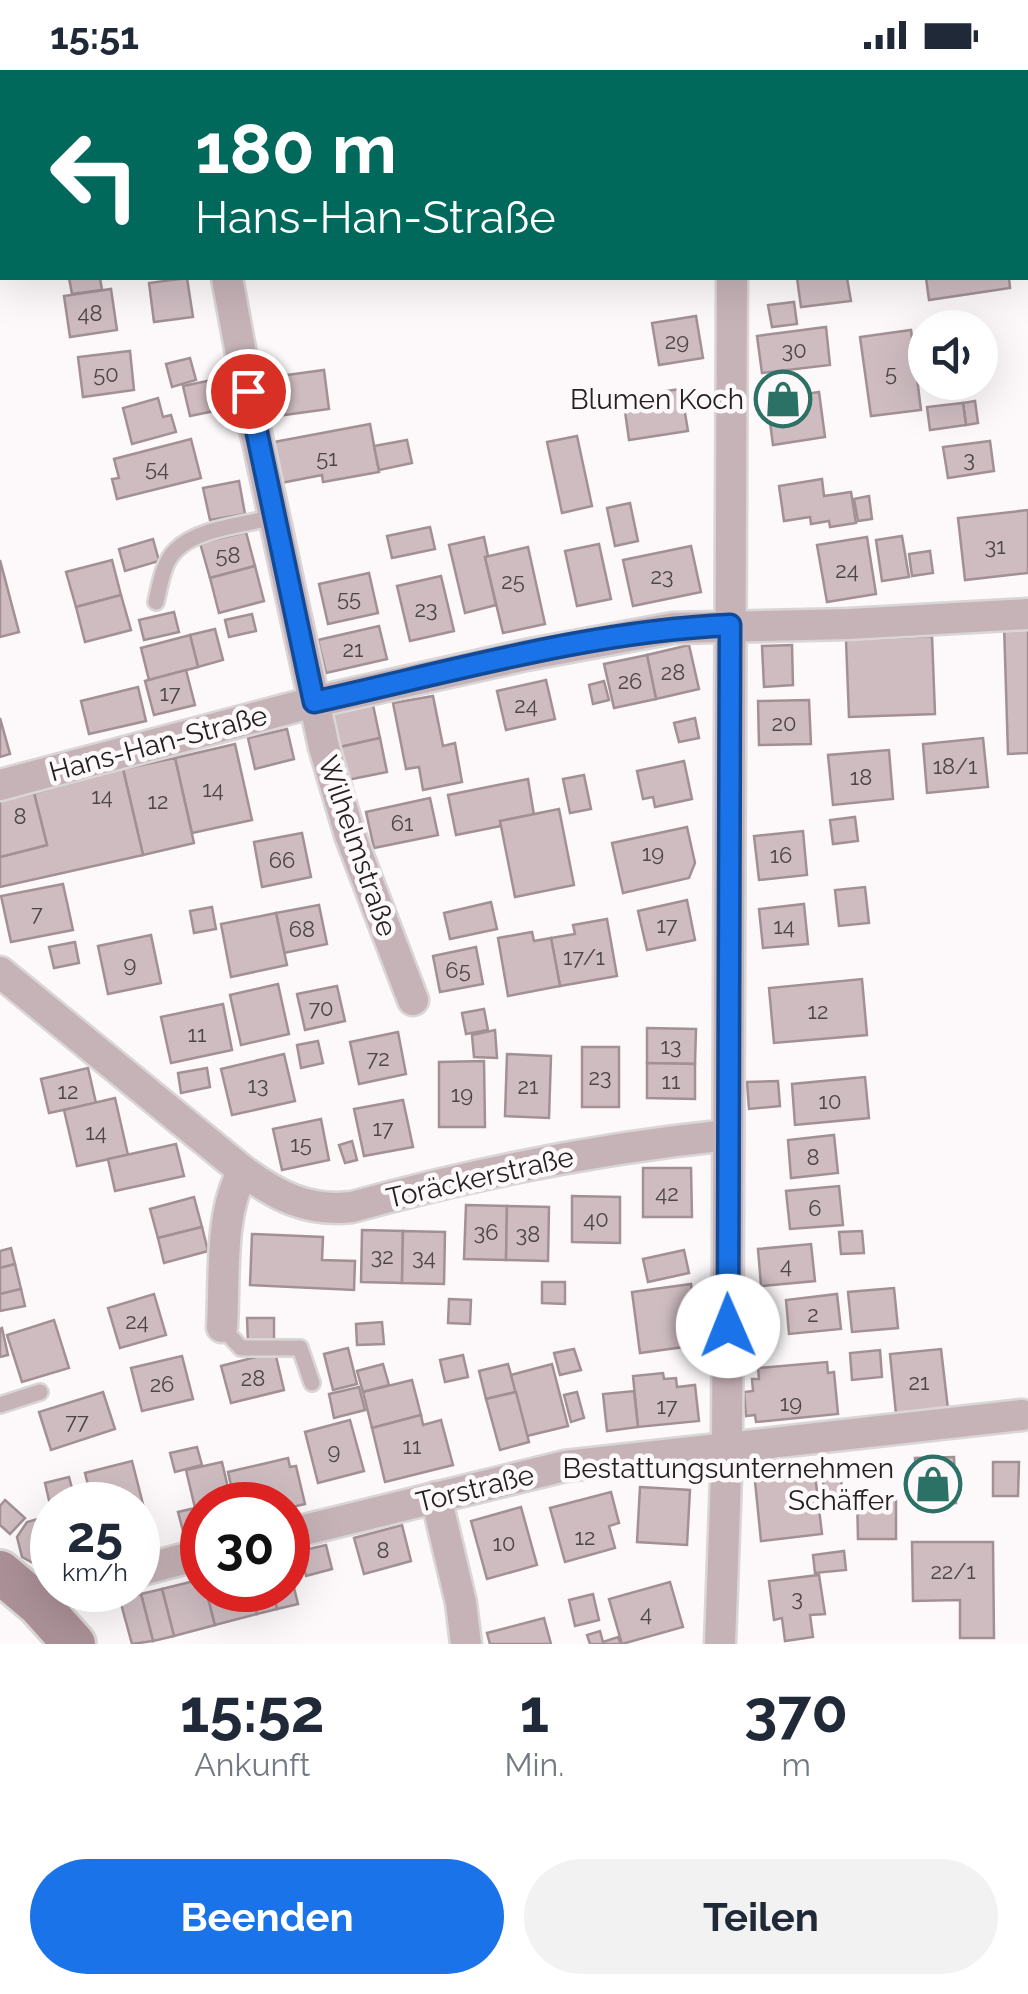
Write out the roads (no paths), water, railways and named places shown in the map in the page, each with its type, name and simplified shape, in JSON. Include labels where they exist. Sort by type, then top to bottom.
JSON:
[{"type":"main road","points":[[0,1572],[30,1586]]},
{"type":"main road","points":[[61,1612],[74,1644]]},
{"type":"street","name":"Wilhelmstraße","points":[[227,280],[314,702],[350,835],[412,1000]]},
{"type":"street","points":[[720,1644],[727,1449],[732,280]]},
{"type":"street","name":"Hans-Han-Straße","points":[[0,785],[314,702],[673,628],[1028,614]]},
{"type":"street","name":"Toräckerstraße","points":[[0,972],[243,1170],[280,1196],[329,1210],[502,1169],[622,1146],[728,1135]]},
{"type":"street","points":[[222,1327],[230,1207],[234,1186],[243,1170]]},
{"type":"street","name":"Torstraße","points":[[310,1529],[565,1466],[1022,1415]]},
{"type":"street","points":[[436,1498],[461,1603],[466,1644]]},
{"type":"lane","points":[[156,602],[162,576],[174,552],[210,534],[274,517]]},
{"type":"lane","points":[[222,1327],[241,1348],[300,1348],[312,1382]]},
{"type":"lane","points":[[0,1405],[40,1392]]},
{"type":"place","name":"Blumen Koch","points":[[783,399]]},
{"type":"place","name":"Bestattungsunternehmen Schäffer","points":[[933,1484]]}]
